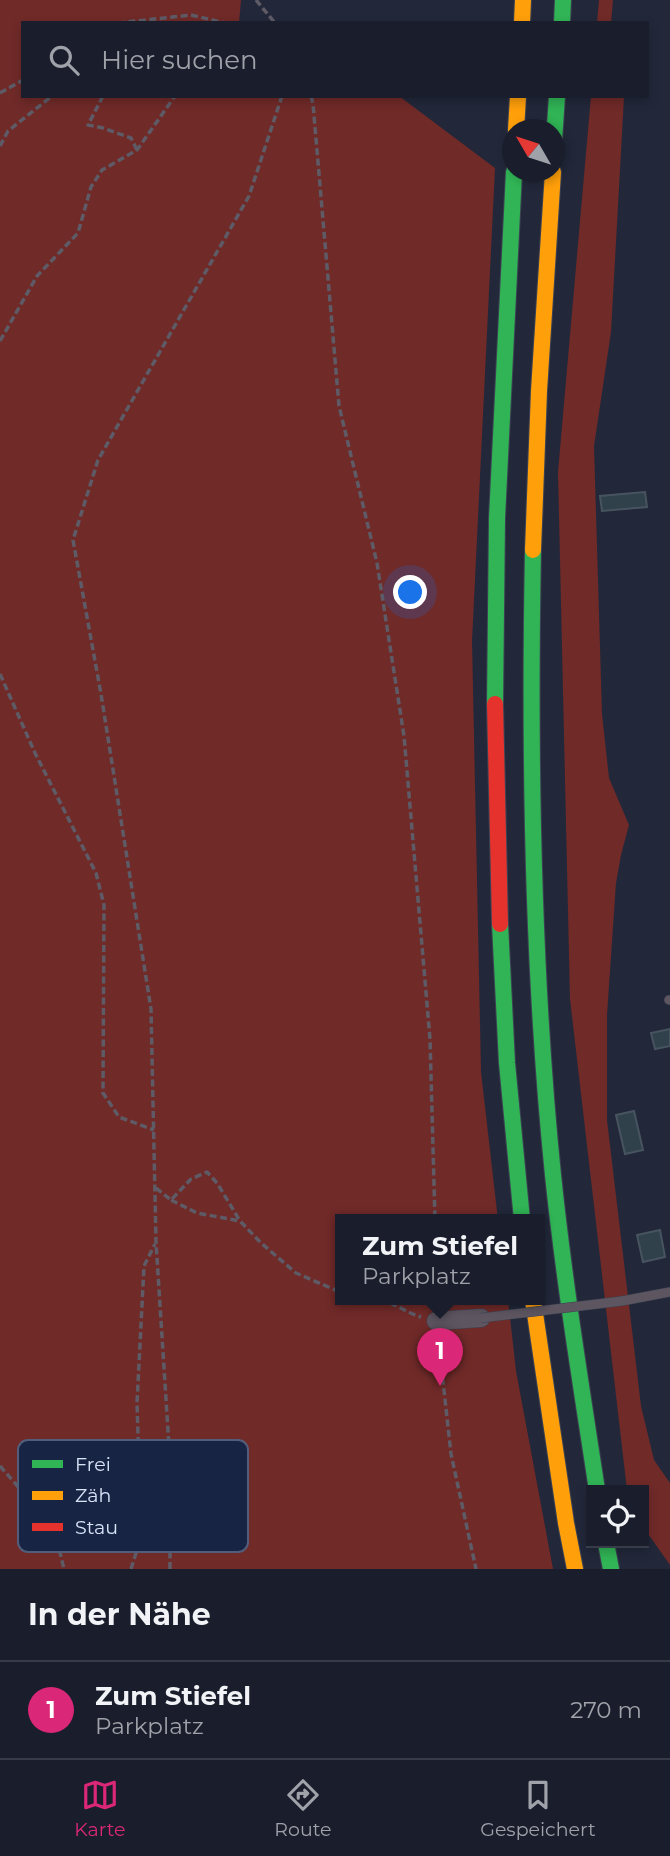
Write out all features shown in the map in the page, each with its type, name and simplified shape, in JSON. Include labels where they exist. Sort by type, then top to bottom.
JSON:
[{"type":"highway","points":[[522,21],[523,0]]},
{"type":"highway","points":[[562,21],[563,0]]},
{"type":"highway","points":[[517,119],[518,98]]},
{"type":"highway","points":[[556,119],[557,98]]},
{"type":"highway","points":[[514,182],[497,518],[495,712],[498,885],[507,1063],[521,1214]]},
{"type":"highway","points":[[552,182],[534,523],[531,720],[535,886],[548,1117],[556,1203],[596,1485]]},
{"type":"highway","points":[[534,1305],[575,1569]]},
{"type":"highway","points":[[607,1548],[611,1569]]},
{"type":"street","points":[[436,1321],[481,1318]]},
{"type":"lane","points":[[481,1318],[622,1301],[670,1292]]},
{"type":"path","points":[[256,0],[273,21]]},
{"type":"path","points":[[136,21],[191,15],[216,21]]},
{"type":"path","points":[[0,93],[21,81]]},
{"type":"path","points":[[0,146],[8,131],[49,98]]},
{"type":"path","points":[[102,98],[88,125],[131,138],[137,150]]},
{"type":"path","points":[[0,341],[37,276],[78,233],[91,187],[102,170],[137,150],[174,98]]},
{"type":"path","points":[[169,1440],[156,1242],[151,1009],[101,694],[73,540],[98,460],[249,196],[281,98]]},
{"type":"path","points":[[312,98],[339,406],[377,563],[404,736],[430,1039],[435,1214]]},
{"type":"path","points":[[0,674],[35,753],[96,873],[104,905],[103,1093],[119,1117],[154,1130]]},
{"type":"path","points":[[171,1200],[191,1179],[207,1172],[217,1183],[240,1221],[261,1243],[296,1273],[335,1290]]},
{"type":"path","points":[[155,1188],[171,1200],[197,1213],[240,1221]]},
{"type":"path","points":[[138,1440],[137,1403],[144,1266],[156,1242]]},
{"type":"path","points":[[394,1305],[413,1315],[436,1321],[451,1454],[476,1569]]},
{"type":"path","points":[[0,1466],[18,1487]]},
{"type":"path","points":[[131,1569],[136,1552]]},
{"type":"shaded area","points":[[0,0],[241,0],[239,21],[21,21],[21,98],[402,98],[495,168],[472,641],[481,1072],[497,1214],[335,1214],[335,1305],[509,1305],[516,1371],[553,1569],[0,1569]]},
{"type":"shaded area","points":[[599,0],[613,0],[611,21],[597,21]]},
{"type":"shaded area","points":[[591,98],[624,98],[611,332],[594,446],[602,714],[609,778],[629,825],[616,883],[607,1015],[607,1120],[641,1406],[654,1460],[670,1483],[670,1565],[649,1535],[649,1485],[626,1485],[570,999],[558,472]]},
{"type":"building","points":[[645,492],[647,507],[602,511],[600,496]]},
{"type":"building","points":[[670,1029],[670,1046],[655,1049],[651,1033]]},
{"type":"building","points":[[634,1111],[643,1150],[625,1154],[616,1115]]},
{"type":"building","points":[[660,1230],[665,1257],[643,1262],[637,1235]]},
{"type":"traffic: fast","points":[[562,21],[563,0]]},
{"type":"traffic: fast","points":[[555,119],[557,98]]},
{"type":"traffic: fast","points":[[495,704],[497,518],[514,182]]},
{"type":"traffic: fast","points":[[533,550],[532,785],[540,1019],[557,1215],[596,1485]]},
{"type":"traffic: fast","points":[[500,924],[507,1063],[521,1214]]},
{"type":"traffic: fast","points":[[607,1548],[611,1569]]},
{"type":"traffic: slow","points":[[522,21],[523,0]]},
{"type":"traffic: slow","points":[[517,119],[518,98]]},
{"type":"traffic: slow","points":[[533,550],[539,391],[552,182]]},
{"type":"traffic: slow","points":[[534,1305],[575,1569]]},
{"type":"traffic: jam","points":[[495,704],[500,924]]},
{"type":"place","name":"Zum Stiefel","points":[[440,1386]]}]
